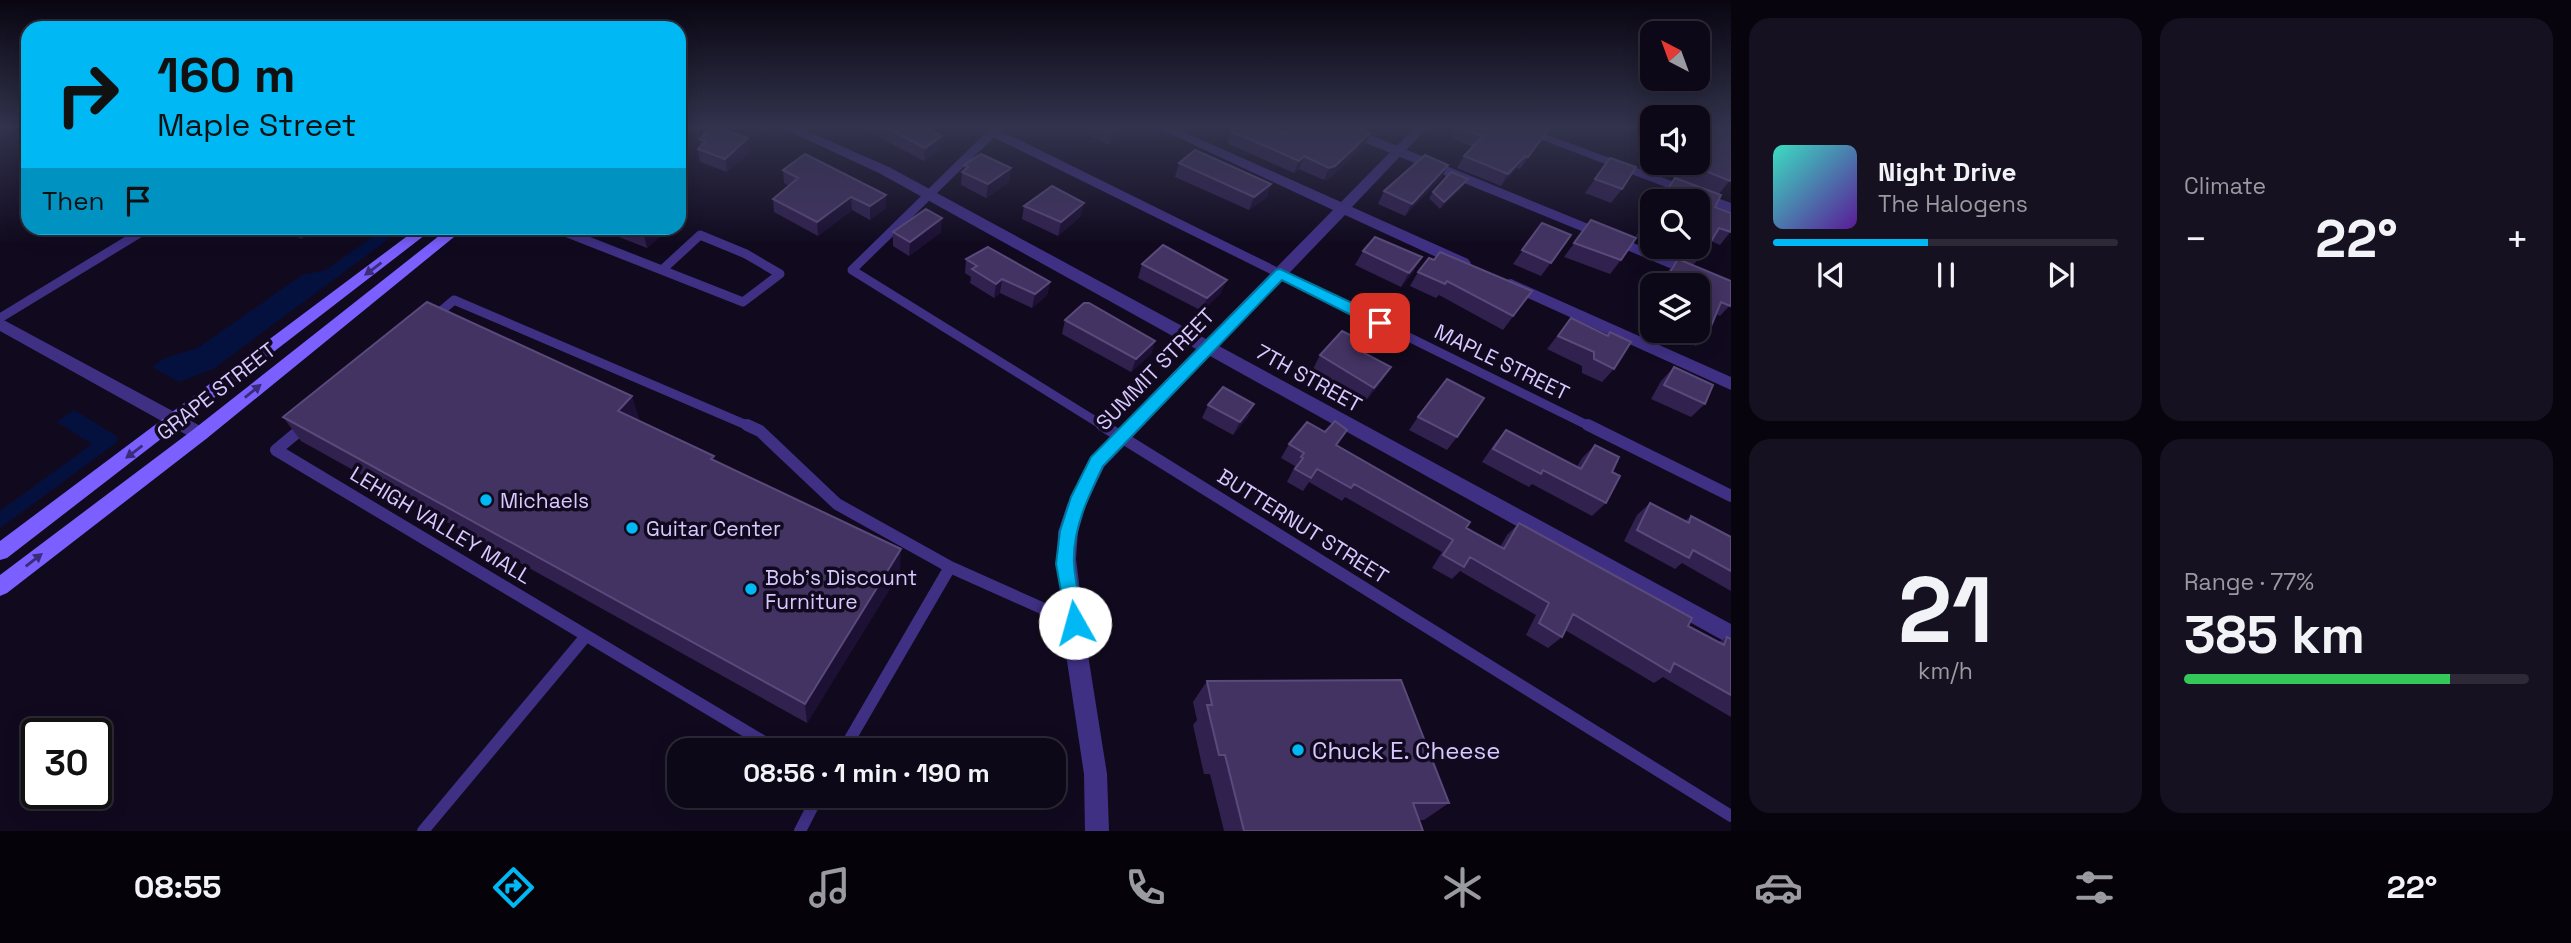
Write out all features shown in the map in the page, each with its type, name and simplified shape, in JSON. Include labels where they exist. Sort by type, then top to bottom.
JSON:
[{"type":"main road","name":"GRAPE STREET","points":[[0,552],[418,235]]},
{"type":"main road","name":"GRAPE STREET","points":[[0,587],[200,433],[449,235]]},
{"type":"street","name":"7TH STREET","points":[[876,167],[1731,635]]},
{"type":"street","points":[[1250,167],[1731,384]]},
{"type":"street","name":"SUMMIT STREET","points":[[1097,831],[1098,812],[1091,738],[1065,564],[1068,531],[1079,497],[1097,462],[1384,167]]},
{"type":"street","points":[[1621,167],[1731,208]]},
{"type":"street","points":[[0,324],[200,433]]},
{"type":"lane","points":[[928,194],[956,167]]},
{"type":"lane","name":"MAPLE STREET","points":[[1068,167],[1731,496]]},
{"type":"lane","points":[[1437,167],[1693,272]]},
{"type":"lane","name":"BUTTERNUT STREET","points":[[928,194],[852,270],[1122,435],[1731,816]]},
{"type":"lane","points":[[0,318],[136,235]]},
{"type":"lane","points":[[573,235],[743,302],[780,274],[747,254],[700,235],[662,270]]},
{"type":"lane","points":[[423,326],[454,300],[760,431],[837,504],[950,567],[1075,623]]},
{"type":"lane","name":"LEHIGH VALLEY MALL","points":[[318,415],[276,450],[757,738]]},
{"type":"lane","points":[[851,738],[950,567]]},
{"type":"lane","points":[[422,831],[586,636]]},
{"type":"lane","points":[[800,831],[812,808]]},
{"type":"shaded area","points":[[375,235],[390,238],[213,369],[179,382],[152,367],[165,358],[198,348],[302,275],[326,270]]},
{"type":"shaded area","points":[[74,410],[118,437],[116,443],[0,528],[0,511],[92,444],[57,422]]},
{"type":"building","points":[[787,167],[830,167],[886,195],[870,206],[851,197],[817,222],[773,199],[798,178],[783,170]]},
{"type":"building","points":[[968,167],[1011,168],[988,184],[962,172]]},
{"type":"building","points":[[1187,167],[1233,167],[1271,184],[1254,197]]},
{"type":"building","points":[[1412,167],[1446,167],[1412,204],[1384,191]]},
{"type":"building","points":[[1490,167],[1515,167],[1508,174]]},
{"type":"building","points":[[1604,167],[1636,167],[1622,189],[1595,179]]},
{"type":"building","points":[[1710,167],[1731,167],[1730,181],[1710,173]]},
{"type":"building","points":[[1451,172],[1468,179],[1444,202],[1433,192]]},
{"type":"building","points":[[1675,178],[1705,189],[1668,189]]},
{"type":"building","points":[[1052,186],[1084,203],[1061,222],[1024,206]]},
{"type":"building","points":[[1710,191],[1721,195],[1715,207],[1731,213],[1731,232],[1719,228],[1710,243]]},
{"type":"building","points":[[926,209],[942,218],[910,242],[893,232]]},
{"type":"building","points":[[1591,220],[1636,238],[1621,260],[1574,243]]},
{"type":"building","points":[[1542,223],[1571,235],[1551,263],[1522,250]]},
{"type":"building","points":[[1375,237],[1422,257],[1409,273],[1363,251]]},
{"type":"building","points":[[1163,245],[1227,280],[1207,298],[1142,264]]},
{"type":"building","points":[[988,247],[1050,282],[1035,294],[1002,279],[996,284],[972,269],[977,266],[966,259]]},
{"type":"building","points":[[1440,252],[1532,291],[1513,316],[1447,281],[1445,284],[1418,272],[1429,258],[1434,260]]},
{"type":"building","points":[[1678,259],[1731,281],[1730,306],[1721,302],[1710,329],[1710,273],[1669,273]]},
{"type":"building","points":[[427,302],[632,396],[618,411],[714,456],[711,459],[901,549],[805,704],[283,417]]},
{"type":"building","points":[[1084,303],[1089,303],[1155,341],[1136,359],[1065,320]]},
{"type":"building","points":[[1571,318],[1608,336],[1610,332],[1631,342],[1614,369],[1594,359],[1594,352],[1558,336]]},
{"type":"building","points":[[1342,331],[1370,345],[1364,353],[1391,367],[1374,388],[1320,355]]},
{"type":"building","points":[[1674,367],[1713,385],[1705,404],[1664,385]]},
{"type":"building","points":[[1447,379],[1484,398],[1457,437],[1418,417]]},
{"type":"building","points":[[1223,387],[1254,404],[1240,422],[1208,405]]},
{"type":"building","points":[[1335,421],[1347,430],[1336,445],[1470,522],[1466,528],[1504,549],[1519,523],[1692,618],[1688,626],[1724,645],[1727,637],[1731,639],[1731,695],[1674,663],[1670,672],[1573,614],[1562,637],[1539,623],[1549,603],[1470,557],[1464,567],[1443,555],[1453,540],[1354,484],[1351,488],[1317,469],[1311,478],[1295,469],[1304,453],[1289,444],[1307,422],[1325,432]]},
{"type":"building","points":[[1506,430],[1581,469],[1595,445],[1619,457],[1612,472],[1620,476],[1606,503],[1543,470],[1541,474],[1493,449]]},
{"type":"building","points":[[1650,503],[1689,523],[1691,516],[1731,537],[1731,571],[1693,550],[1689,558],[1637,530]]},
{"type":"building","name":"Chuck E. Cheese","points":[[1401,680],[1449,803],[1413,803],[1423,831],[1244,831],[1225,755],[1219,755],[1207,705],[1212,705],[1207,681]]},
{"type":"place","name":"Michaels","points":[[486,500]]},
{"type":"place","name":"Guitar Center","points":[[632,528]]},
{"type":"place","name":"Bob's Discount Furniture","points":[[751,589]]},
{"type":"place","name":"Chuck E. Cheese","points":[[1298,750]]},
{"type":"route","points":[[1075,623],[1065,564],[1068,531],[1079,497],[1097,462],[1280,273],[1380,323]]}]
